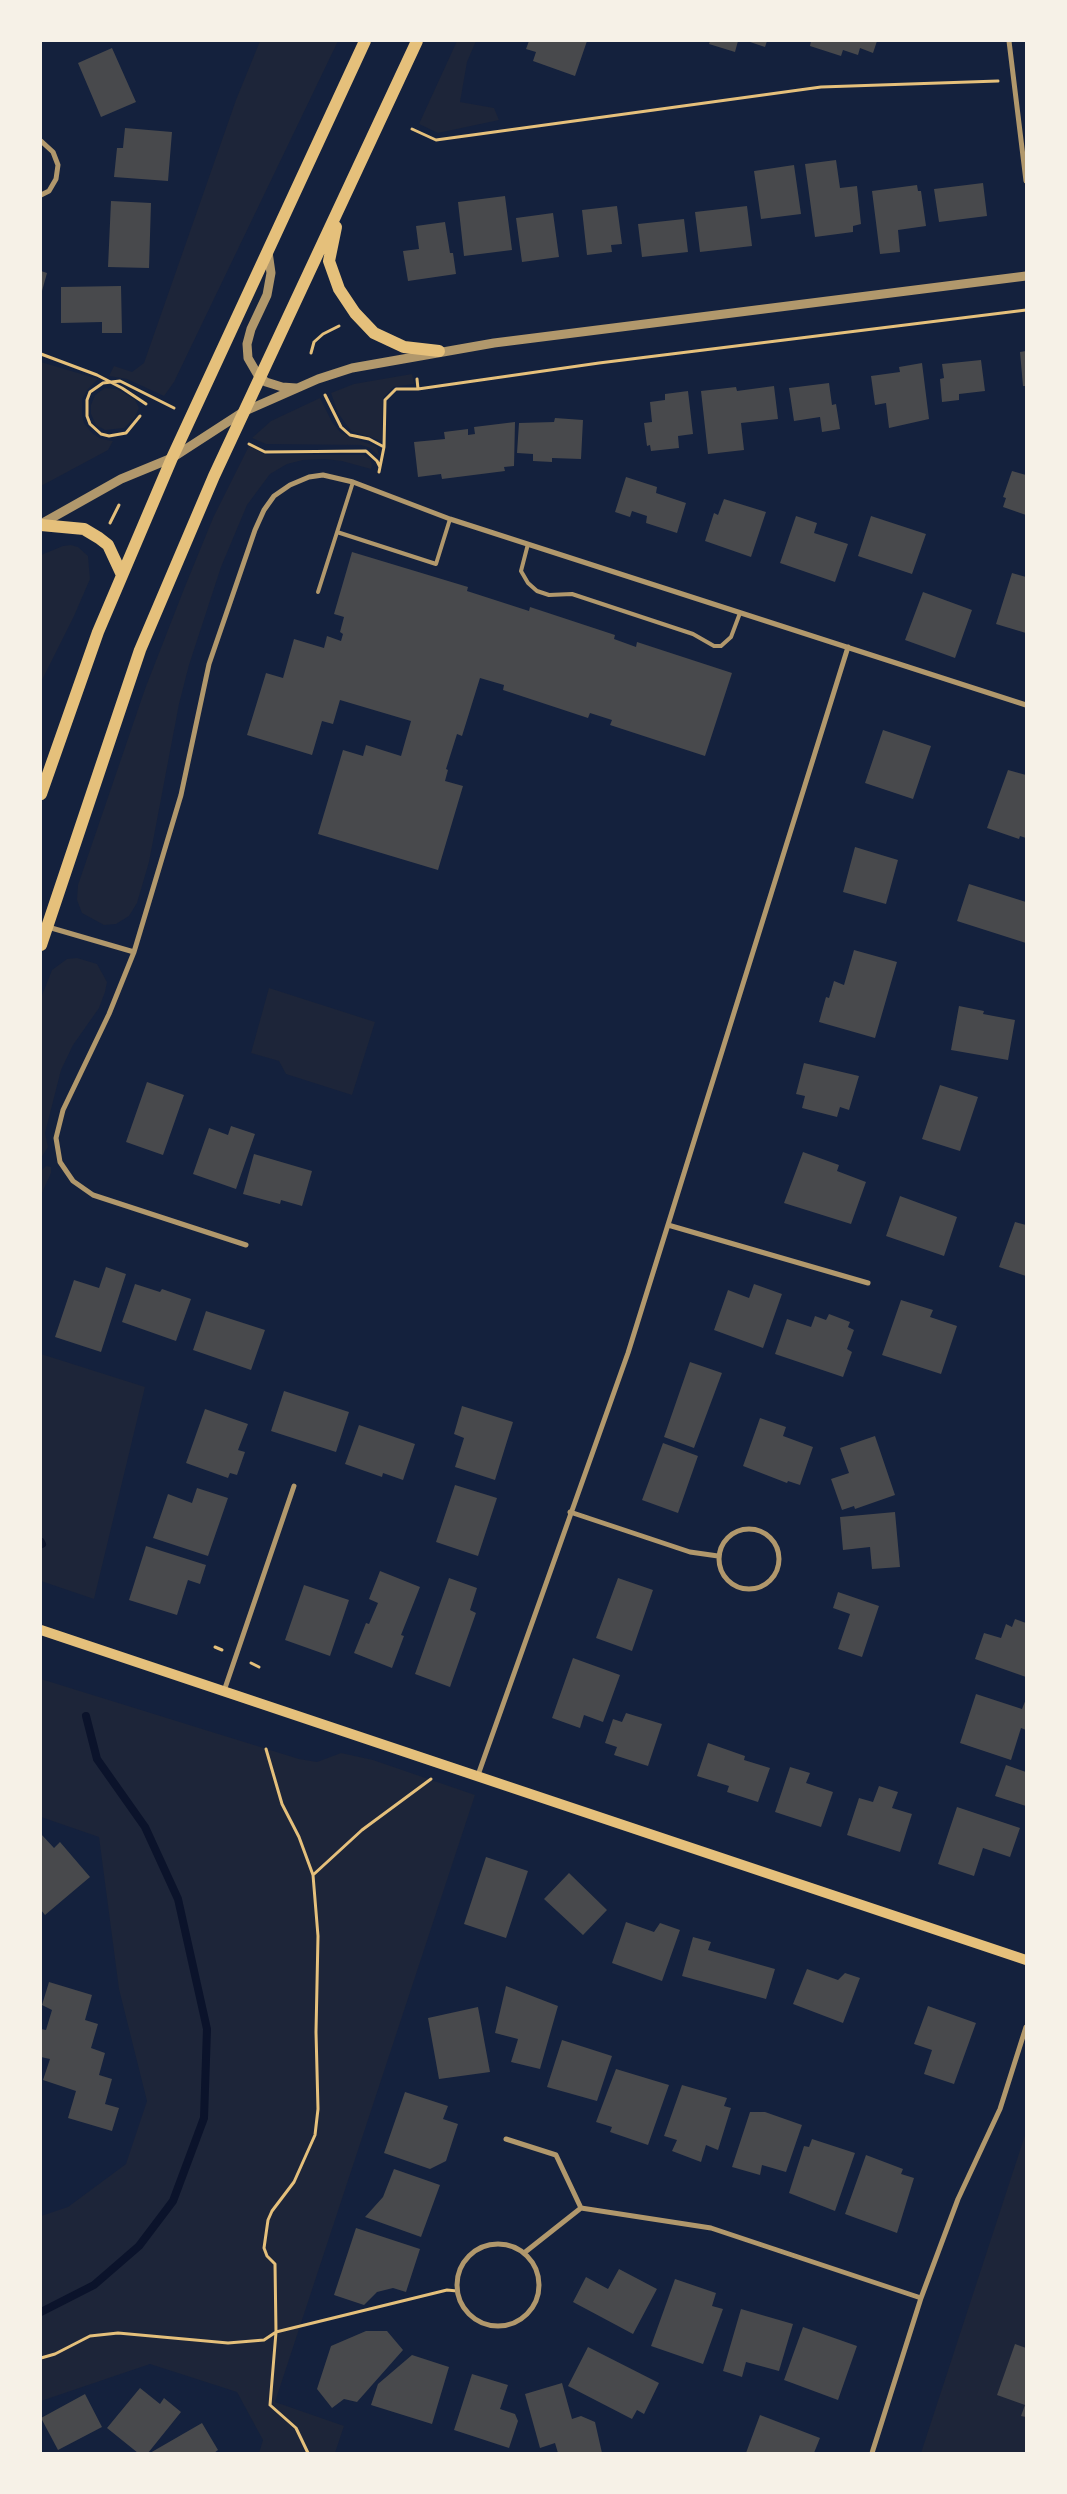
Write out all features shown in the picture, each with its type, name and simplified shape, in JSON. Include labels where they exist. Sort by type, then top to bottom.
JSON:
[{"type":"main road","points":[[41,794],[76,691],[122,575],[172,458],[365,41]]},
{"type":"main road","points":[[41,945],[140,650],[244,412],[417,41]]},
{"type":"main road","points":[[342,202],[328,260],[339,290],[355,313],[374,333],[404,346],[439,351]]},
{"type":"main road","points":[[41,525],[84,529],[99,538],[108,544],[122,575]]},
{"type":"main road","points":[[41,1630],[1026,1960]]},
{"type":"street","points":[[1009,41],[1026,181]]},
{"type":"street","points":[[41,141],[53,152],[58,165],[56,179],[49,191],[41,195]]},
{"type":"street","points":[[268,252],[271,273],[267,295],[251,329],[247,344],[248,358],[260,377],[282,387],[298,388]]},
{"type":"street","points":[[41,525],[120,478],[172,458],[244,412],[298,388],[352,368],[439,351],[1026,276]]},
{"type":"street","points":[[246,1245],[93,1196],[73,1181],[60,1162],[56,1138],[63,1110],[109,1014],[134,952],[181,795],[212,655],[255,530],[264,510],[274,496],[309,477],[323,475],[354,482],[450,519],[1026,705]]},
{"type":"street","points":[[478,1775],[628,1353],[848,647]]},
{"type":"street","points":[[48,927],[134,952]]},
{"type":"street","points":[[668,1225],[868,1284]]},
{"type":"street","points":[[224,1692],[294,1486]]},
{"type":"street","points":[[570,1512],[690,1552],[718,1556]]},
{"type":"street","points":[[749,1528],[760,1530],[770,1536],[776,1545],[779,1556],[778,1568],[773,1578],[764,1585],[754,1589],[742,1589],[732,1585],[724,1577],[719,1567],[718,1556],[721,1545],[728,1536],[738,1530],[749,1528]]},
{"type":"street","points":[[872,2453],[922,2298],[958,2199],[1000,2110],[1026,2027]]},
{"type":"street","points":[[506,2139],[556,2155],[582,2208]]},
{"type":"street","points":[[524,2252],[582,2208],[711,2228],[922,2298]]},
{"type":"street","points":[[498,2244],[512,2246],[524,2252],[536,2269],[540,2288],[530,2313],[519,2322],[499,2327],[480,2323],[469,2315],[461,2304],[457,2291],[457,2277],[463,2264],[472,2253],[484,2246],[498,2244]]},
{"type":"lane","points":[[318,592],[354,482]]},
{"type":"lane","points":[[337,532],[436,564],[450,519]]},
{"type":"lane","points":[[528,544],[522,571],[528,583],[537,591],[549,595],[572,594],[693,634],[714,646],[721,646],[731,637],[740,613]]},
{"type":"path","points":[[412,129],[436,140],[821,87],[1014,80]]},
{"type":"path","points":[[379,472],[384,447],[385,400],[396,389],[418,389],[599,363],[1026,310]]},
{"type":"path","points":[[310,353],[314,342],[323,334],[342,324]]},
{"type":"path","points":[[41,354],[97,375],[122,388],[146,404]]},
{"type":"path","points":[[417,379],[418,389]]},
{"type":"path","points":[[325,395],[341,427],[350,435],[369,439],[384,447]]},
{"type":"path","points":[[346,450],[366,451],[380,467]]},
{"type":"path","points":[[107,528],[120,505]]},
{"type":"path","points":[[266,1749],[282,1804],[299,1837],[314,1875],[318,1936],[316,2032],[318,2109],[316,2135],[294,2182],[272,2211],[268,2220],[264,2248],[267,2256],[275,2264],[276,2332],[270,2405],[296,2428],[308,2453]]},
{"type":"path","points":[[314,1875],[362,1830],[436,1776]]},
{"type":"path","points":[[41,2358],[55,2354],[90,2336],[118,2333],[141,2337],[228,2343],[264,2340],[276,2332],[447,2290],[457,2291]]},
{"type":"shaded area","points":[[260,41],[338,41],[174,382],[164,396],[127,379],[109,376],[114,366],[132,372],[144,363],[236,100]]},
{"type":"shaded area","points":[[457,41],[476,41],[467,62],[460,102],[494,108],[499,120],[438,133],[419,124]]},
{"type":"shaded area","points":[[41,362],[98,379],[88,389],[82,399],[82,415],[84,423],[92,433],[101,439],[113,441],[108,450],[41,486]]},
{"type":"shaded area","points":[[412,374],[414,384],[393,387],[383,398],[382,441],[351,431],[338,413],[331,393],[354,384]]},
{"type":"shaded area","points":[[105,388],[117,389],[135,400],[139,408],[135,417],[124,428],[105,430],[96,425],[91,414],[91,405],[95,395]]},
{"type":"shaded area","points":[[320,398],[332,422],[341,433],[377,447],[379,456],[370,448],[361,445],[266,444],[252,438],[271,421]]},
{"type":"shaded area","points":[[249,446],[266,455],[364,455],[370,459],[372,465],[371,469],[342,461],[325,459],[303,460],[287,464],[270,474],[247,505],[221,567],[189,665],[179,704],[149,862],[137,903],[129,916],[116,924],[104,925],[82,913],[77,900],[78,885],[145,689],[213,518]]},
{"type":"shaded area","points":[[71,545],[78,547],[88,556],[90,579],[41,682],[41,555],[63,546]]},
{"type":"shaded area","points":[[77,958],[97,964],[107,982],[99,1008],[73,1045],[61,1070],[45,1133],[48,1147],[41,1158],[41,998],[52,970],[67,959]]},
{"type":"shaded area","points":[[269,988],[375,1022],[352,1095],[286,1074],[279,1061],[251,1053]]},
{"type":"shaded area","points":[[46,1166],[51,1167],[51,1173],[41,1195],[41,1171]]},
{"type":"shaded area","points":[[41,1354],[145,1387],[94,1599],[41,1581]]},
{"type":"shaded area","points":[[41,1679],[299,1759],[317,1762],[341,1753],[373,1760],[475,1795],[275,2402],[344,2426],[335,2453],[259,2453],[263,2440],[237,2392],[150,2364],[41,2401],[41,2216],[68,2207],[126,2164],[147,2101],[119,1989],[99,1837],[41,1817]]},
{"type":"shaded area","points":[[1026,2132],[1026,2453],[921,2453]]},
{"type":"building","points":[[529,41],[587,41],[575,76],[533,61],[536,52],[526,49]]},
{"type":"building","points":[[710,41],[738,41],[735,52],[709,44]]},
{"type":"building","points":[[747,41],[767,41],[765,47]]},
{"type":"building","points":[[811,41],[877,41],[873,53],[860,48],[858,55],[843,50],[841,56],[810,46]]},
{"type":"building","points":[[112,48],[136,102],[101,117],[78,63]]},
{"type":"building","points":[[125,128],[172,132],[168,181],[114,177],[117,148],[123,148]]},
{"type":"building","points":[[836,160],[840,188],[857,186],[861,224],[853,226],[853,232],[815,237],[805,164]]},
{"type":"building","points":[[794,165],[801,214],[761,219],[754,171]]},
{"type":"building","points":[[983,183],[987,216],[939,222],[934,189]]},
{"type":"building","points":[[917,185],[918,191],[921,191],[926,226],[898,230],[900,252],[880,254],[872,191]]},
{"type":"building","points":[[505,196],[512,250],[464,256],[458,202]]},
{"type":"building","points":[[111,201],[151,203],[149,268],[108,267]]},
{"type":"building","points":[[617,206],[622,244],[611,245],[612,252],[587,255],[582,210]]},
{"type":"building","points":[[747,206],[752,246],[700,252],[695,212]]},
{"type":"building","points":[[553,213],[559,257],[522,262],[516,218]]},
{"type":"building","points":[[684,219],[688,252],[642,257],[638,224]]},
{"type":"building","points":[[445,222],[450,253],[453,253],[456,274],[408,281],[403,251],[419,249],[416,226]]},
{"type":"building","points":[[41,271],[47,273],[42,291],[41,291]]},
{"type":"building","points":[[121,286],[122,333],[102,333],[102,322],[61,323],[61,287]]},
{"type":"building","points":[[1026,351],[1026,386],[1023,386],[1020,352]]},
{"type":"building","points":[[981,360],[985,391],[959,394],[959,400],[942,402],[940,379],[944,378],[942,364]]},
{"type":"building","points":[[922,363],[929,419],[889,428],[886,403],[875,405],[871,376],[900,372],[899,367]]},
{"type":"building","points":[[829,383],[832,405],[836,404],[840,429],[822,432],[820,417],[794,421],[789,388]]},
{"type":"building","points":[[774,386],[778,419],[741,423],[744,450],[708,454],[701,391],[736,387],[737,391]]},
{"type":"building","points":[[688,391],[693,434],[678,436],[679,448],[651,451],[650,445],[647,446],[644,423],[652,422],[650,402],[665,400],[665,394]]},
{"type":"building","points":[[555,418],[583,420],[581,459],[552,458],[552,462],[533,461],[533,454],[517,453],[519,423],[554,422]]},
{"type":"building","points":[[515,422],[514,466],[504,467],[505,471],[442,479],[441,474],[418,477],[414,442],[445,439],[444,432],[468,429],[468,435],[475,434],[474,427]]},
{"type":"building","points":[[1012,471],[1026,475],[1026,515],[1003,507],[1006,498],[1003,497]]},
{"type":"building","points":[[626,477],[657,487],[656,493],[686,503],[677,533],[646,523],[647,516],[632,511],[630,517],[615,512]]},
{"type":"building","points":[[724,499],[766,512],[751,557],[705,541],[714,513],[718,515]]},
{"type":"building","points":[[796,516],[817,523],[814,533],[848,544],[835,582],[780,563]]},
{"type":"building","points":[[871,516],[926,534],[912,574],[858,556]]},
{"type":"building","points":[[352,552],[468,587],[467,591],[529,611],[530,607],[615,635],[614,639],[636,647],[637,642],[732,673],[705,756],[610,725],[612,720],[590,713],[588,718],[503,690],[504,685],[480,678],[462,736],[457,734],[446,769],[448,770],[445,781],[463,786],[438,870],[318,834],[343,750],[363,756],[366,745],[401,756],[411,721],[340,700],[333,724],[322,721],[312,755],[247,735],[266,673],[283,678],[294,639],[324,648],[327,636],[341,641],[343,634],[340,632],[344,617],[334,614]]},
{"type":"building","points":[[1012,573],[1026,577],[1026,633],[996,624]]},
{"type":"building","points":[[923,592],[972,610],[955,658],[905,640]]},
{"type":"building","points":[[883,730],[931,746],[913,799],[865,783]]},
{"type":"building","points":[[1008,770],[1026,775],[1026,838],[1020,836],[1019,839],[987,828]]},
{"type":"building","points":[[855,847],[898,860],[886,904],[843,892]]},
{"type":"building","points":[[969,884],[1026,902],[1026,943],[957,921]]},
{"type":"building","points":[[854,950],[897,962],[875,1038],[819,1022],[826,997],[829,998],[834,981],[844,985]]},
{"type":"building","points":[[959,1006],[984,1011],[983,1014],[1015,1020],[1008,1060],[951,1050]]},
{"type":"building","points":[[804,1063],[859,1076],[849,1110],[840,1107],[837,1117],[802,1108],[805,1096],[796,1094]]},
{"type":"building","points":[[147,1082],[184,1095],[163,1155],[126,1142]]},
{"type":"building","points":[[940,1085],[978,1097],[960,1151],[922,1139]]},
{"type":"building","points":[[231,1126],[255,1134],[236,1189],[193,1174],[209,1128],[228,1135]]},
{"type":"building","points":[[803,1152],[839,1165],[837,1171],[866,1182],[851,1224],[784,1203]]},
{"type":"building","points":[[254,1154],[312,1171],[302,1206],[281,1200],[280,1204],[243,1194]]},
{"type":"building","points":[[900,1196],[957,1217],[944,1256],[886,1236]]},
{"type":"building","points":[[1015,1222],[1026,1225],[1026,1276],[999,1267]]},
{"type":"building","points":[[106,1267],[126,1274],[101,1352],[55,1337],[74,1280],[99,1288]]},
{"type":"building","points":[[135,1284],[160,1292],[162,1289],[191,1299],[176,1341],[122,1322]]},
{"type":"building","points":[[754,1284],[782,1294],[763,1348],[714,1330],[728,1290],[749,1298]]},
{"type":"building","points":[[901,1300],[933,1310],[930,1317],[957,1326],[941,1374],[882,1355]]},
{"type":"building","points":[[206,1311],[265,1330],[251,1370],[193,1350]]},
{"type":"building","points":[[829,1314],[850,1322],[848,1327],[854,1330],[847,1349],[852,1352],[843,1377],[775,1354],[787,1319],[811,1327],[815,1316],[826,1320]]},
{"type":"building","points":[[690,1362],[722,1373],[694,1448],[664,1437]]},
{"type":"building","points":[[284,1391],[349,1412],[336,1452],[271,1431]]},
{"type":"building","points":[[462,1406],[513,1422],[495,1480],[455,1467],[464,1438],[454,1434]]},
{"type":"building","points":[[205,1409],[248,1424],[238,1450],[245,1452],[237,1475],[230,1473],[228,1478],[186,1463]]},
{"type":"building","points":[[760,1418],[786,1427],[783,1436],[813,1447],[800,1485],[788,1481],[787,1483],[743,1466]]},
{"type":"building","points":[[359,1425],[415,1444],[403,1480],[383,1473],[382,1477],[345,1464]]},
{"type":"building","points":[[875,1436],[895,1495],[855,1509],[854,1506],[842,1510],[831,1479],[849,1473],[840,1448]]},
{"type":"building","points":[[663,1443],[698,1456],[678,1513],[642,1500]]},
{"type":"building","points":[[455,1485],[497,1498],[478,1556],[436,1542]]},
{"type":"building","points":[[197,1488],[228,1498],[208,1556],[153,1538],[168,1494],[192,1503]]},
{"type":"building","points":[[895,1512],[900,1567],[872,1569],[870,1547],[843,1550],[840,1517]]},
{"type":"building","points":[[146,1546],[206,1565],[200,1584],[188,1580],[177,1615],[129,1600]]},
{"type":"building","points":[[380,1571],[420,1587],[401,1635],[404,1636],[392,1668],[354,1653],[366,1623],[369,1624],[378,1603],[369,1599]]},
{"type":"building","points":[[449,1578],[477,1588],[470,1610],[476,1613],[450,1687],[415,1674]]},
{"type":"building","points":[[618,1578],[653,1590],[632,1651],[596,1638]]},
{"type":"building","points":[[304,1585],[349,1600],[330,1656],[285,1640]]},
{"type":"building","points":[[838,1592],[879,1606],[862,1657],[838,1649],[850,1614],[833,1608]]},
{"type":"building","points":[[1015,1619],[1026,1623],[1026,1677],[975,1659],[984,1633],[1001,1638],[1006,1624],[1012,1627]]},
{"type":"building","points":[[573,1658],[620,1675],[603,1722],[584,1715],[580,1728],[552,1718]]},
{"type":"building","points":[[976,1694],[1022,1709],[1026,1699],[1026,1730],[1021,1728],[1011,1760],[960,1743]]},
{"type":"building","points":[[626,1713],[662,1724],[648,1766],[614,1755],[617,1747],[605,1743],[613,1719],[622,1722]]},
{"type":"building","points":[[708,1743],[745,1756],[744,1760],[770,1768],[758,1802],[727,1792],[729,1786],[697,1776]]},
{"type":"building","points":[[1006,1765],[1026,1772],[1026,1806],[995,1796]]},
{"type":"building","points":[[790,1767],[810,1773],[806,1783],[833,1792],[821,1827],[775,1812]]},
{"type":"building","points":[[879,1786],[898,1792],[892,1808],[912,1814],[900,1852],[847,1835],[859,1798],[873,1802]]},
{"type":"building","points":[[957,1807],[1020,1828],[1010,1857],[983,1848],[974,1876],[938,1864]]},
{"type":"building","points":[[41,1834],[54,1848],[60,1842],[90,1877],[45,1915],[41,1910]]},
{"type":"building","points":[[486,1857],[528,1871],[506,1938],[464,1924]]},
{"type":"building","points":[[569,1873],[607,1910],[583,1935],[544,1899]]},
{"type":"building","points":[[626,1922],[654,1932],[660,1923],[680,1930],[662,1981],[612,1963]]},
{"type":"building","points":[[693,1937],[711,1942],[708,1950],[775,1969],[766,1999],[682,1976]]},
{"type":"building","points":[[807,1969],[838,1980],[845,1973],[860,1978],[843,2023],[793,2004]]},
{"type":"building","points":[[49,1982],[92,1995],[85,2020],[98,2024],[91,2048],[105,2053],[99,2075],[112,2079],[105,2104],[119,2108],[112,2131],[68,2118],[76,2091],[43,2080],[50,2059],[41,2057],[41,2029],[46,2030],[52,2010],[42,2005]]},
{"type":"building","points":[[506,1986],[558,2006],[540,2069],[511,2062],[518,2039],[495,2033]]},
{"type":"building","points":[[928,2006],[976,2023],[954,2084],[924,2074],[932,2050],[914,2044]]},
{"type":"building","points":[[478,2007],[490,2072],[439,2079],[428,2018]]},
{"type":"building","points":[[562,2040],[612,2056],[597,2101],[547,2087]]},
{"type":"building","points":[[616,2069],[669,2085],[648,2145],[610,2132],[612,2127],[596,2122]]},
{"type":"building","points":[[682,2085],[727,2098],[724,2106],[731,2108],[718,2150],[706,2145],[701,2162],[672,2151],[677,2140],[664,2136]]},
{"type":"building","points":[[405,2092],[448,2106],[443,2119],[458,2124],[446,2161],[430,2169],[384,2153]]},
{"type":"building","points":[[750,2112],[765,2112],[802,2125],[786,2172],[762,2165],[760,2175],[732,2167]]},
{"type":"building","points":[[812,2139],[855,2153],[835,2211],[789,2193],[804,2146],[809,2147]]},
{"type":"building","points":[[866,2155],[903,2169],[901,2174],[914,2178],[897,2233],[845,2214]]},
{"type":"building","points":[[394,2169],[440,2185],[421,2237],[365,2217],[383,2197]]},
{"type":"building","points":[[356,2228],[420,2249],[406,2292],[393,2288],[377,2292],[364,2305],[334,2295]]},
{"type":"building","points":[[619,2269],[657,2289],[633,2334],[573,2302],[586,2277],[608,2289]]},
{"type":"building","points":[[675,2279],[716,2293],[712,2306],[723,2309],[703,2364],[651,2346]]},
{"type":"building","points":[[741,2309],[793,2324],[779,2371],[746,2362],[742,2377],[723,2371]]},
{"type":"building","points":[[803,2327],[857,2346],[838,2400],[784,2380]]},
{"type":"building","points":[[366,2331],[387,2331],[403,2350],[357,2402],[344,2399],[332,2408],[317,2389],[331,2346]]},
{"type":"building","points":[[1015,2344],[1026,2348],[1026,2417],[1021,2416],[1025,2405],[997,2395]]},
{"type":"building","points":[[588,2347],[659,2383],[644,2414],[637,2410],[632,2419],[568,2386]]},
{"type":"building","points":[[412,2355],[449,2367],[432,2424],[371,2405],[378,2384]]},
{"type":"building","points":[[472,2374],[508,2385],[500,2409],[515,2414],[518,2421],[509,2448],[454,2430]]},
{"type":"building","points":[[562,2383],[572,2419],[581,2416],[595,2422],[602,2453],[558,2453],[555,2443],[540,2448],[525,2394]]},
{"type":"building","points":[[140,2388],[160,2404],[164,2398],[181,2412],[148,2453],[138,2453],[107,2428]]},
{"type":"building","points":[[85,2394],[102,2427],[58,2450],[41,2418]]},
{"type":"building","points":[[760,2415],[820,2438],[814,2453],[746,2453]]},
{"type":"building","points":[[202,2423],[218,2450],[214,2453],[150,2453]]},
{"type":"waterway","points":[[41,2312],[94,2285],[139,2246],[173,2201],[204,2118],[207,2029],[178,1899],[145,1827],[97,1759],[86,1716]]}]
